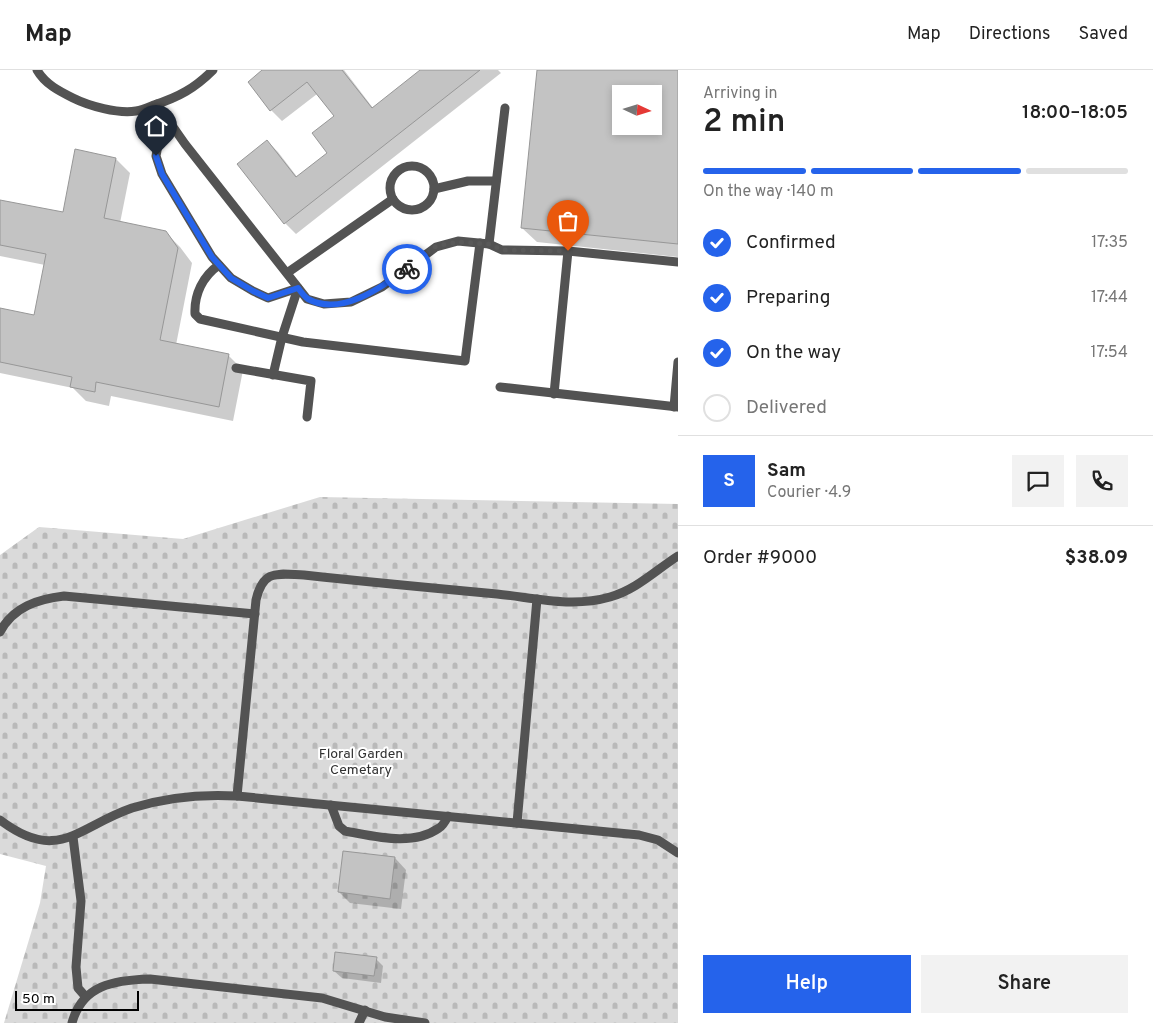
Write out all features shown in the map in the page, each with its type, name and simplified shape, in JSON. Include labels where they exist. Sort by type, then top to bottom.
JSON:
[{"type":"lane","points":[[37,70],[57,90],[78,100],[103,109],[136,111],[176,98],[203,80],[213,70]]},
{"type":"lane","points":[[157,104],[307,299],[324,304],[351,302],[382,287],[436,246],[458,242],[484,243],[502,250],[568,251],[678,262]]},
{"type":"lane","points":[[219,265],[212,270],[201,284],[195,305],[195,314],[200,319],[303,342],[465,361],[496,180],[505,108]]},
{"type":"lane","points":[[171,124],[159,140],[156,156],[167,183],[212,257],[231,278],[268,298],[298,288]]},
{"type":"lane","points":[[411,166],[425,170],[431,175],[434,189],[429,202],[417,210],[403,208],[393,198],[390,184],[393,177],[404,167],[411,166]]},
{"type":"lane","points":[[434,189],[468,181],[496,180]]},
{"type":"lane","points":[[287,273],[393,198]]},
{"type":"lane","points":[[554,394],[568,251]]},
{"type":"lane","points":[[273,375],[282,337],[298,288]]},
{"type":"lane","points":[[500,387],[676,407],[678,362]]},
{"type":"lane","points":[[236,368],[310,381],[308,417]]},
{"type":"lane","points":[[237,796],[255,614],[260,586],[268,578],[276,574],[499,594],[558,602],[588,602],[612,596],[635,586],[678,556]]},
{"type":"lane","points":[[0,632],[14,614],[26,606],[43,599],[64,596],[255,614]]},
{"type":"lane","points":[[517,823],[536,599]]},
{"type":"lane","points":[[0,820],[14,830],[39,840],[57,842],[132,809],[174,797],[205,794],[639,835],[658,840],[678,853]]},
{"type":"lane","points":[[331,805],[339,826],[345,831],[408,839],[423,836],[440,828],[448,816]]},
{"type":"lane","points":[[72,837],[81,901],[76,967],[78,988],[85,996]]},
{"type":"lane","points":[[72,1023],[75,1010],[85,996],[105,985],[126,980],[150,980],[322,998],[385,1017],[425,1023]]},
{"type":"lane","points":[[359,1023],[365,1010]]},
{"type":"green space","name":"Floral Garden Cemetary","points":[[320,497],[678,504],[678,1023],[4,1023],[40,903],[46,866],[0,854],[0,555],[39,527],[183,539]]},
{"type":"building","points":[[262,70],[342,70],[372,108],[420,70],[480,70],[284,224],[237,164],[267,140],[296,177],[327,153],[312,133],[334,116],[307,82],[270,111],[248,82]]},
{"type":"building","points":[[537,70],[678,70],[678,244],[521,228]]},
{"type":"building","points":[[75,149],[116,158],[104,218],[166,231],[178,248],[160,340],[229,354],[219,407],[96,382],[95,392],[70,387],[72,377],[0,362],[0,308],[34,315],[46,254],[0,245],[0,200],[63,212]]},
{"type":"building","points":[[343,851],[395,857],[390,899],[338,892]]},
{"type":"building","points":[[335,952],[377,957],[374,976],[333,971]]},
{"type":"way so far","points":[[407,269],[436,246],[458,242],[489,244],[502,250],[568,251]]},
{"type":"route","points":[[156,156],[162,174],[212,257],[231,278],[268,298],[298,288],[307,299],[324,304],[351,302],[382,287],[407,269]]}]
